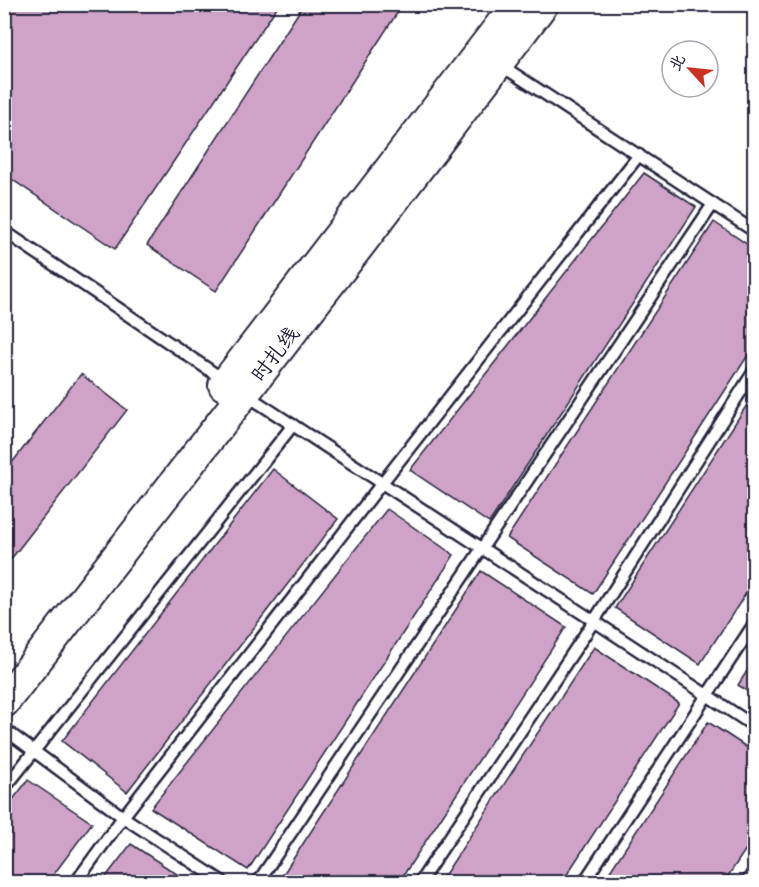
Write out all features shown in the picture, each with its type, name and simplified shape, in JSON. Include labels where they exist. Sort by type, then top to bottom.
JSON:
[{"type":"main road","name":"时扎线","points":[[489,58],[517,4]]},
{"type":"main road","name":"时扎线","points":[[4,702],[235,388],[489,58],[543,4]]},
{"type":"main road","name":"时扎线","points":[[4,670],[235,388]]},
{"type":"lane","points":[[489,58],[754,231]]},
{"type":"lane","points":[[76,882],[123,817],[639,155]]},
{"type":"lane","points":[[258,882],[713,204]]},
{"type":"lane","points":[[4,231],[235,388],[754,726]]},
{"type":"lane","points":[[420,882],[594,621],[754,371]]},
{"type":"lane","points":[[4,789],[293,425]]},
{"type":"lane","points":[[585,882],[754,624]]},
{"type":"lane","points":[[4,729],[123,817],[223,882]]},
{"type":"lane","points":[[747,882],[754,871]]},
{"type":"building","points":[[4,4],[279,4],[115,249],[4,174]]},
{"type":"building","points":[[304,4],[403,4],[216,291],[147,245]]},
{"type":"building","points":[[644,173],[696,207],[489,523],[410,470]]},
{"type":"building","points":[[714,222],[754,249],[754,346],[593,594],[507,538]]},
{"type":"building","points":[[81,374],[127,410],[4,568],[4,473]]},
{"type":"building","points":[[754,394],[754,581],[700,664],[615,608]]},
{"type":"building","points":[[273,469],[338,519],[127,792],[62,741]]},
{"type":"building","points":[[387,509],[454,555],[248,870],[151,808]]},
{"type":"building","points":[[481,571],[566,627],[399,882],[278,882]]},
{"type":"building","points":[[594,647],[679,703],[562,882],[440,882]]},
{"type":"building","points":[[754,660],[754,696],[738,685]]},
{"type":"building","points":[[708,722],[754,752],[754,837],[724,882],[603,882]]},
{"type":"building","points":[[28,780],[92,823],[48,882],[4,882],[4,811]]},
{"type":"building","points":[[131,844],[189,882],[102,882]]}]
